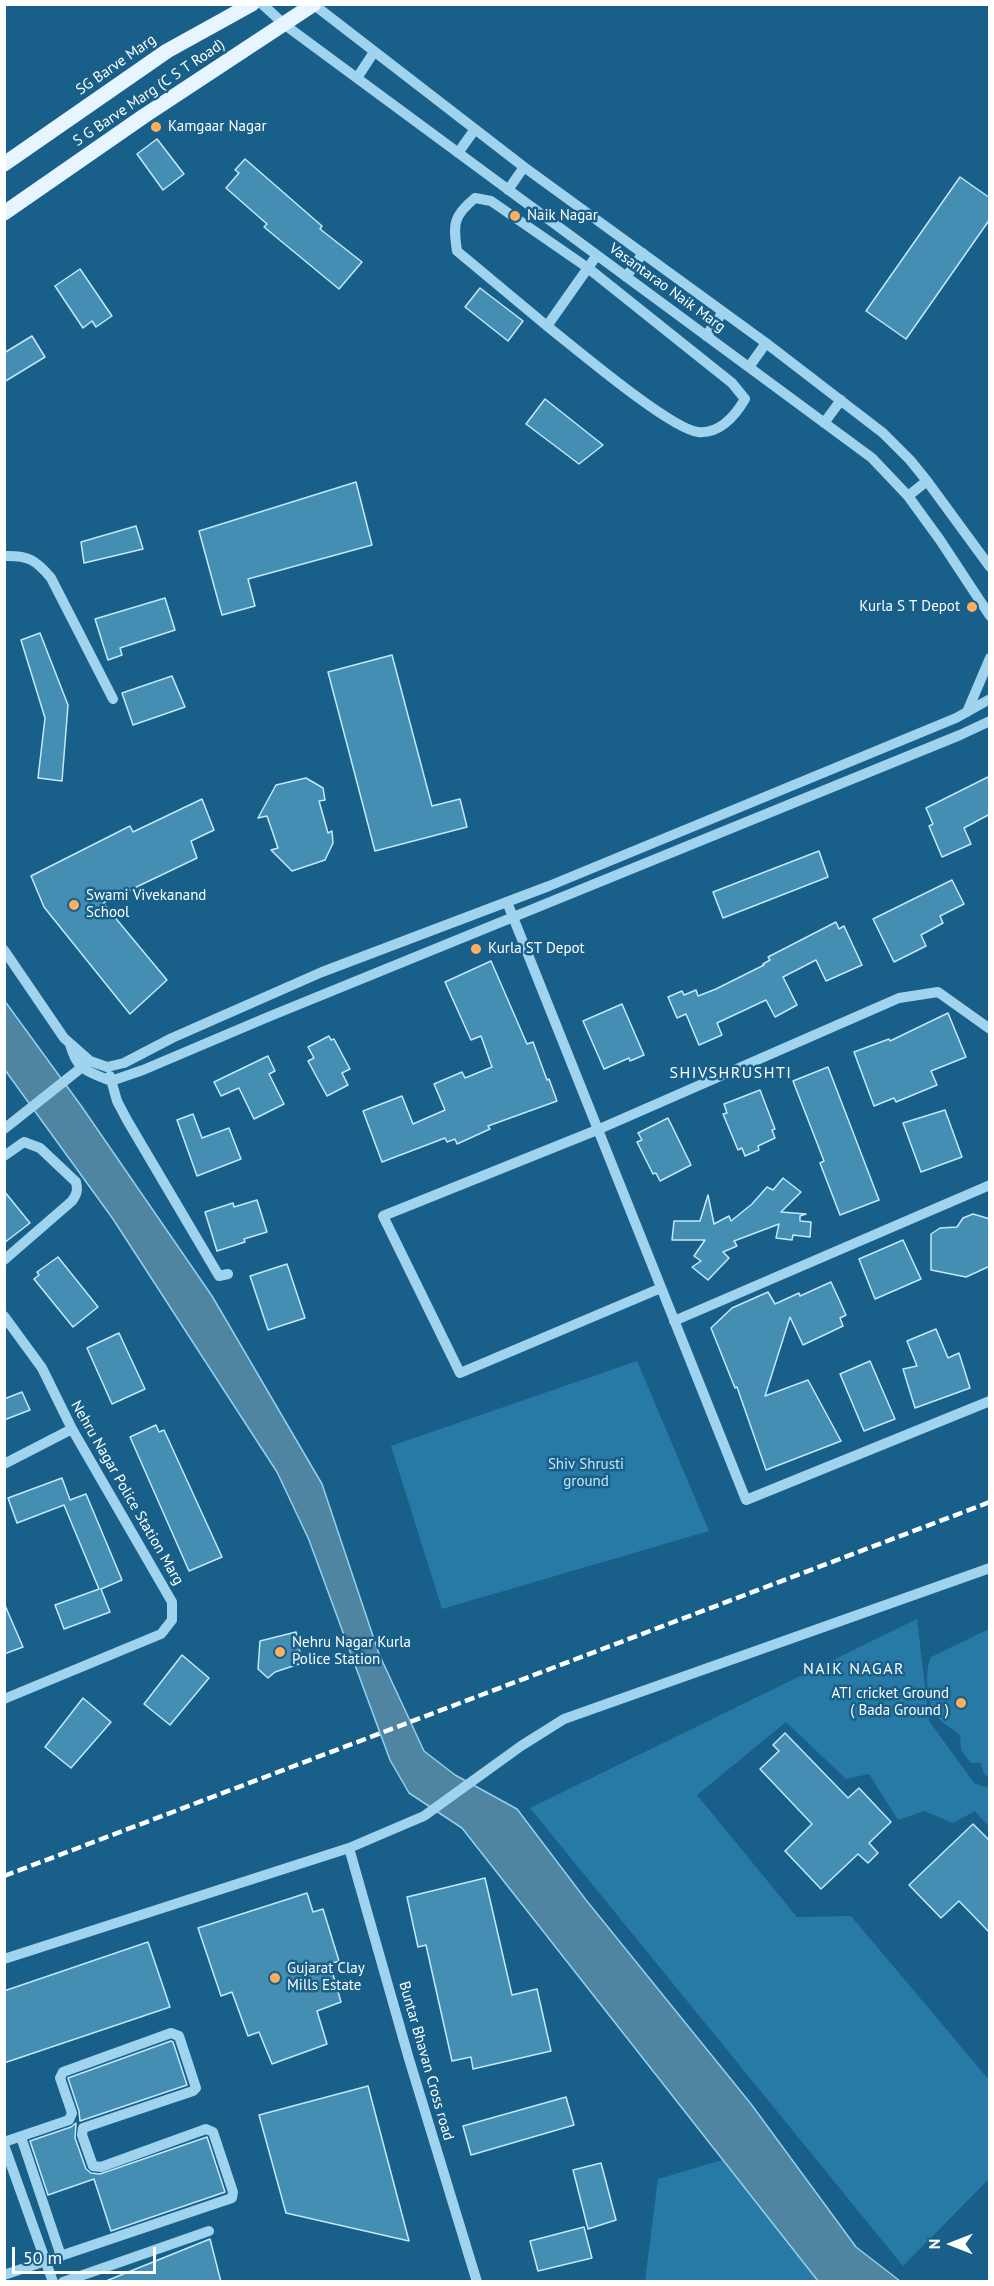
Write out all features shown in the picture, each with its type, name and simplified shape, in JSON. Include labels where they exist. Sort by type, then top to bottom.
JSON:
[{"type":"main road","name":"SG Barve Marg","points":[[4,164],[167,51],[252,4]]},
{"type":"main road","name":"S G Barve Marg (C S T Road)","points":[[4,213],[144,116],[314,5]]},
{"type":"street","name":"Vasantarao Naik Marg","points":[[262,4],[285,24],[507,190],[872,458],[908,496],[990,616]]},
{"type":"street","name":"Vasantarao Naik Marg","points":[[314,5],[525,167],[766,343],[883,433],[927,481],[990,567]]},
{"type":"street","points":[[357,78],[374,52]]},
{"type":"street","points":[[458,153],[475,129]]},
{"type":"street","points":[[507,190],[525,167]]},
{"type":"street","points":[[475,198],[492,201],[588,268],[732,383],[745,399],[723,426],[699,432],[680,425],[649,405],[547,326],[457,251],[454,227],[460,210],[475,198]]},
{"type":"street","points":[[626,277],[643,253]]},
{"type":"street","points":[[547,326],[597,255]]},
{"type":"street","points":[[706,336],[723,312]]},
{"type":"street","points":[[749,367],[766,343]]},
{"type":"street","points":[[824,423],[841,400]]},
{"type":"street","points":[[908,496],[927,481]]},
{"type":"street","points":[[4,556],[25,556],[40,565],[51,578],[113,699]]},
{"type":"street","points":[[967,712],[990,658]]},
{"type":"street","points":[[4,950],[54,1025],[70,1044],[90,1061],[107,1067],[124,1063],[172,1038],[322,972],[507,902],[822,774],[967,712],[990,699]]},
{"type":"street","points":[[70,1044],[74,1059],[81,1069],[111,1081],[143,1070],[990,721]]},
{"type":"street","points":[[977,727],[990,730]]},
{"type":"street","points":[[507,902],[747,1500],[990,1401]]},
{"type":"street","points":[[661,1288],[460,1373],[383,1215],[597,1130],[899,998],[938,992],[990,1029]]},
{"type":"street","points":[[15,1147],[4,1130],[90,1061]]},
{"type":"street","points":[[107,1067],[117,1101],[127,1120],[219,1276],[228,1274]]},
{"type":"street","points":[[4,1156],[24,1142],[40,1148],[76,1182],[77,1188],[77,1194],[72,1201],[4,1260]]},
{"type":"street","points":[[674,1321],[990,1185]]},
{"type":"street","name":"Nehru Nagar Police Station Marg","points":[[4,1316],[42,1368],[72,1429],[172,1602],[172,1620],[161,1634],[4,1699]]},
{"type":"street","points":[[4,1464],[72,1429]]},
{"type":"street","points":[[4,1959],[349,1848],[424,1816],[521,1746],[564,1719],[990,1568]]},
{"type":"street","name":"Buntar Bhavan Cross road","points":[[349,1848],[409,2059],[477,2282]]},
{"type":"street","points":[[4,2275],[46,2261],[61,2256],[232,2198],[233,2192],[213,2132],[210,2130],[206,2129],[101,2167],[93,2166],[82,2135],[83,2128],[193,2091],[196,2083],[178,2036],[171,2033],[63,2072],[60,2078],[72,2113],[69,2120],[4,2144],[46,2261],[53,2282]]},
{"type":"street","points":[[21,2137],[61,2256]]},
{"type":"street","points":[[63,2282],[209,2231]]},
{"type":"green space","name":"Shiv Shrusti ground","points":[[637,1361],[709,1531],[442,1609],[391,1446]]},
{"type":"green space","points":[[917,1619],[929,1721],[974,1783],[989,1788],[989,1827],[975,1811],[953,1823],[924,1811],[898,1820],[869,1774],[846,1779],[786,1722],[697,1795],[797,1917],[851,1916],[989,2080],[989,2179],[903,2266],[530,1808]]},
{"type":"green space","name":"ATI cricket Ground ( Bada Ground )","points":[[989,1629],[989,1777],[985,1775],[980,1763],[971,1763],[961,1750],[960,1735],[937,1717],[931,1704],[927,1679],[931,1657]]},
{"type":"green space","points":[[722,2160],[818,2281],[645,2281],[658,2179]]},
{"type":"shaded area","points":[[4,1000],[82,1107],[212,1296],[322,1484],[379,1654],[424,1751],[455,1775],[517,1809],[586,1900],[751,2104],[856,2247],[900,2281],[818,2281],[462,1828],[409,1793],[390,1760],[309,1540],[277,1472],[113,1219],[5,1070]]},
{"type":"building","points":[[157,139],[184,174],[163,190],[137,154]]},
{"type":"building","points":[[245,159],[322,226],[320,229],[362,262],[339,289],[264,227],[267,224],[226,188],[239,173],[235,170]]},
{"type":"building","points":[[960,177],[990,198],[990,219],[906,339],[866,311]]},
{"type":"building","points":[[80,269],[112,316],[96,327],[92,321],[83,328],[55,286]]},
{"type":"building","points":[[480,288],[523,321],[508,341],[465,307]]},
{"type":"building","points":[[32,336],[45,357],[4,382],[4,353]]},
{"type":"building","points":[[545,399],[603,445],[579,464],[526,424]]},
{"type":"building","points":[[356,482],[372,545],[248,579],[255,606],[222,615],[199,531]]},
{"type":"building","points":[[136,526],[143,549],[84,563],[81,542]]},
{"type":"building","points":[[165,598],[175,630],[120,648],[122,655],[108,660],[95,619]]},
{"type":"building","points":[[40,633],[68,705],[62,781],[38,778],[45,718],[21,640]]},
{"type":"building","points":[[392,655],[432,806],[460,799],[467,827],[375,851],[328,672]]},
{"type":"building","points":[[172,676],[185,707],[133,725],[122,693]]},
{"type":"building","points":[[990,776],[990,814],[964,828],[971,844],[942,857],[929,826],[933,824],[926,808]]},
{"type":"building","points":[[306,778],[323,788],[325,800],[319,801],[328,833],[332,831],[333,843],[325,860],[292,871],[271,850],[278,848],[267,816],[258,818],[276,785]]},
{"type":"building","name":"Swami Vivekanand School","points":[[202,799],[214,830],[191,841],[197,858],[103,903],[167,980],[130,1014],[44,907],[31,876],[130,826],[133,832]]},
{"type":"building","points":[[819,851],[828,877],[723,918],[713,892]]},
{"type":"building","points":[[952,880],[964,904],[940,916],[943,923],[921,935],[926,946],[894,962],[873,919]]},
{"type":"building","points":[[836,922],[839,929],[844,926],[862,965],[826,981],[816,960],[783,977],[797,1005],[775,1017],[766,1000],[717,1023],[722,1035],[699,1045],[686,1014],[677,1018],[668,997],[682,991],[684,995],[696,990],[698,996],[716,989],[764,965],[770,960],[768,957]]},
{"type":"building","points":[[491,961],[527,1044],[533,1042],[557,1101],[488,1126],[490,1129],[457,1144],[455,1139],[447,1142],[445,1138],[382,1162],[363,1111],[402,1096],[413,1124],[445,1110],[434,1084],[462,1072],[465,1078],[492,1067],[481,1036],[471,1040],[445,982]]},
{"type":"building","points":[[622,1004],[644,1055],[630,1061],[629,1058],[604,1069],[583,1021]]},
{"type":"building","points":[[948,1013],[966,1057],[931,1071],[937,1085],[896,1102],[894,1098],[874,1106],[854,1052],[889,1039],[890,1041]]},
{"type":"building","points":[[329,1036],[331,1040],[334,1039],[350,1069],[342,1073],[348,1085],[327,1096],[308,1061],[314,1058],[308,1047]]},
{"type":"building","points":[[268,1056],[275,1071],[269,1074],[284,1104],[254,1119],[239,1088],[221,1096],[214,1082]]},
{"type":"building","points":[[828,1067],[879,1200],[840,1215],[820,1163],[824,1161],[793,1081]]},
{"type":"building","points":[[760,1090],[775,1129],[772,1130],[775,1138],[758,1146],[759,1150],[745,1156],[742,1148],[738,1150],[723,1114],[727,1113],[724,1104]]},
{"type":"building","points":[[945,1110],[962,1157],[921,1172],[903,1123]]},
{"type":"building","points":[[193,1114],[202,1138],[229,1128],[241,1159],[197,1176],[177,1120]]},
{"type":"building","points":[[668,1118],[691,1165],[660,1181],[656,1173],[653,1174],[637,1142],[642,1140],[638,1133]]},
{"type":"building","points":[[783,1178],[801,1192],[781,1212],[806,1214],[800,1216],[800,1221],[811,1222],[810,1237],[793,1235],[792,1240],[776,1238],[779,1224],[734,1241],[737,1246],[723,1252],[729,1258],[708,1280],[692,1267],[701,1261],[694,1256],[705,1240],[672,1240],[674,1221],[700,1221],[708,1195],[714,1224],[729,1216],[731,1221],[752,1204],[767,1187],[773,1190]]},
{"type":"building","points":[[4,1191],[30,1223],[4,1243]]},
{"type":"building","points":[[257,1200],[267,1232],[217,1251],[205,1212],[233,1203],[234,1207]]},
{"type":"building","points":[[973,1214],[990,1219],[990,1266],[966,1277],[931,1270],[931,1234],[940,1228],[957,1227],[963,1218]]},
{"type":"building","points":[[903,1240],[921,1279],[875,1299],[859,1259]]},
{"type":"building","points":[[58,1257],[98,1307],[73,1327],[34,1279],[39,1275],[37,1272]]},
{"type":"building","points":[[287,1264],[305,1318],[268,1330],[250,1276]]},
{"type":"building","points":[[831,1282],[846,1315],[840,1318],[843,1326],[803,1345],[790,1317],[765,1396],[808,1380],[841,1441],[766,1470],[737,1387],[735,1388],[711,1328],[732,1308],[768,1292],[775,1304]]},
{"type":"building","points":[[936,1329],[948,1358],[959,1353],[970,1388],[915,1408],[903,1369],[917,1366],[907,1341]]},
{"type":"building","points":[[119,1333],[145,1389],[112,1404],[87,1348]]},
{"type":"building","points":[[870,1361],[895,1419],[864,1431],[840,1374]]},
{"type":"building","points":[[22,1392],[30,1410],[4,1420],[4,1399]]},
{"type":"building","points":[[156,1425],[159,1432],[164,1430],[222,1557],[189,1571],[130,1437]]},
{"type":"building","points":[[62,1478],[70,1500],[86,1494],[122,1580],[101,1589],[110,1612],[64,1629],[55,1605],[99,1589],[64,1505],[17,1523],[8,1498]]},
{"type":"building","points":[[4,1603],[23,1647],[4,1654]]},
{"type":"building","name":"Nehru Nagar Kurla Police Station","points":[[296,1632],[302,1663],[275,1672],[268,1678],[258,1669],[260,1641]]},
{"type":"building","points":[[182,1655],[209,1678],[170,1725],[144,1704]]},
{"type":"building","points":[[83,1698],[111,1722],[71,1768],[45,1747]]},
{"type":"building","points":[[785,1733],[848,1798],[859,1788],[891,1822],[869,1843],[878,1853],[868,1863],[858,1854],[821,1889],[785,1851],[812,1824],[760,1769],[779,1751],[773,1745]]},
{"type":"building","points":[[973,1824],[990,1841],[990,1933],[959,1901],[941,1918],[909,1885]]},
{"type":"building","points":[[485,1878],[512,1995],[537,1989],[551,2051],[473,2069],[471,2057],[452,2061],[426,1945],[418,1947],[407,1897]]},
{"type":"building","name":"Gujarat Clay Mills Estate","points":[[307,1893],[313,1912],[323,1909],[339,1961],[330,1964],[341,2002],[317,2011],[327,2044],[272,2064],[259,2032],[248,2036],[232,1992],[221,1996],[198,1928]]},
{"type":"building","points":[[148,1942],[170,2007],[4,2063],[4,1991]]},
{"type":"building","points":[[171,2041],[187,2085],[80,2121],[68,2078]]},
{"type":"building","points":[[368,2086],[409,2241],[286,2213],[259,2115]]},
{"type":"building","points":[[566,2097],[574,2125],[471,2155],[463,2126]]},
{"type":"building","points":[[76,2123],[75,2138],[86,2169],[91,2173],[100,2174],[207,2137],[225,2192],[111,2231],[94,2179],[48,2195],[30,2141],[71,2127]]},
{"type":"building","points":[[601,2163],[616,2220],[588,2229],[573,2170]]},
{"type":"building","points":[[584,2227],[592,2258],[538,2271],[530,2241]]},
{"type":"building","points":[[210,2239],[221,2282],[106,2281]]},
{"type":"railway","points":[[4,1876],[990,1502]]},
{"type":"place","name":"Kamgaar Nagar","points":[[156,127]]},
{"type":"place","name":"Naik Nagar","points":[[515,216]]},
{"type":"place","name":"Kurla S T Depot","points":[[972,607]]},
{"type":"place","name":"Swami Vivekanand School","points":[[74,905]]},
{"type":"place","name":"Kurla ST Depot","points":[[476,949]]},
{"type":"place","name":"Nehru Nagar Kurla Police Station","points":[[280,1652]]},
{"type":"place","name":"ATI cricket Ground ( Bada Ground )","points":[[961,1703]]},
{"type":"place","name":"Gujarat Clay Mills Estate","points":[[275,1978]]},
{"type":"district","name":"SHIVSHRUSHTI","points":[[731,1073]]},
{"type":"district","name":"NAIK NAGAR","points":[[854,1669]]}]
